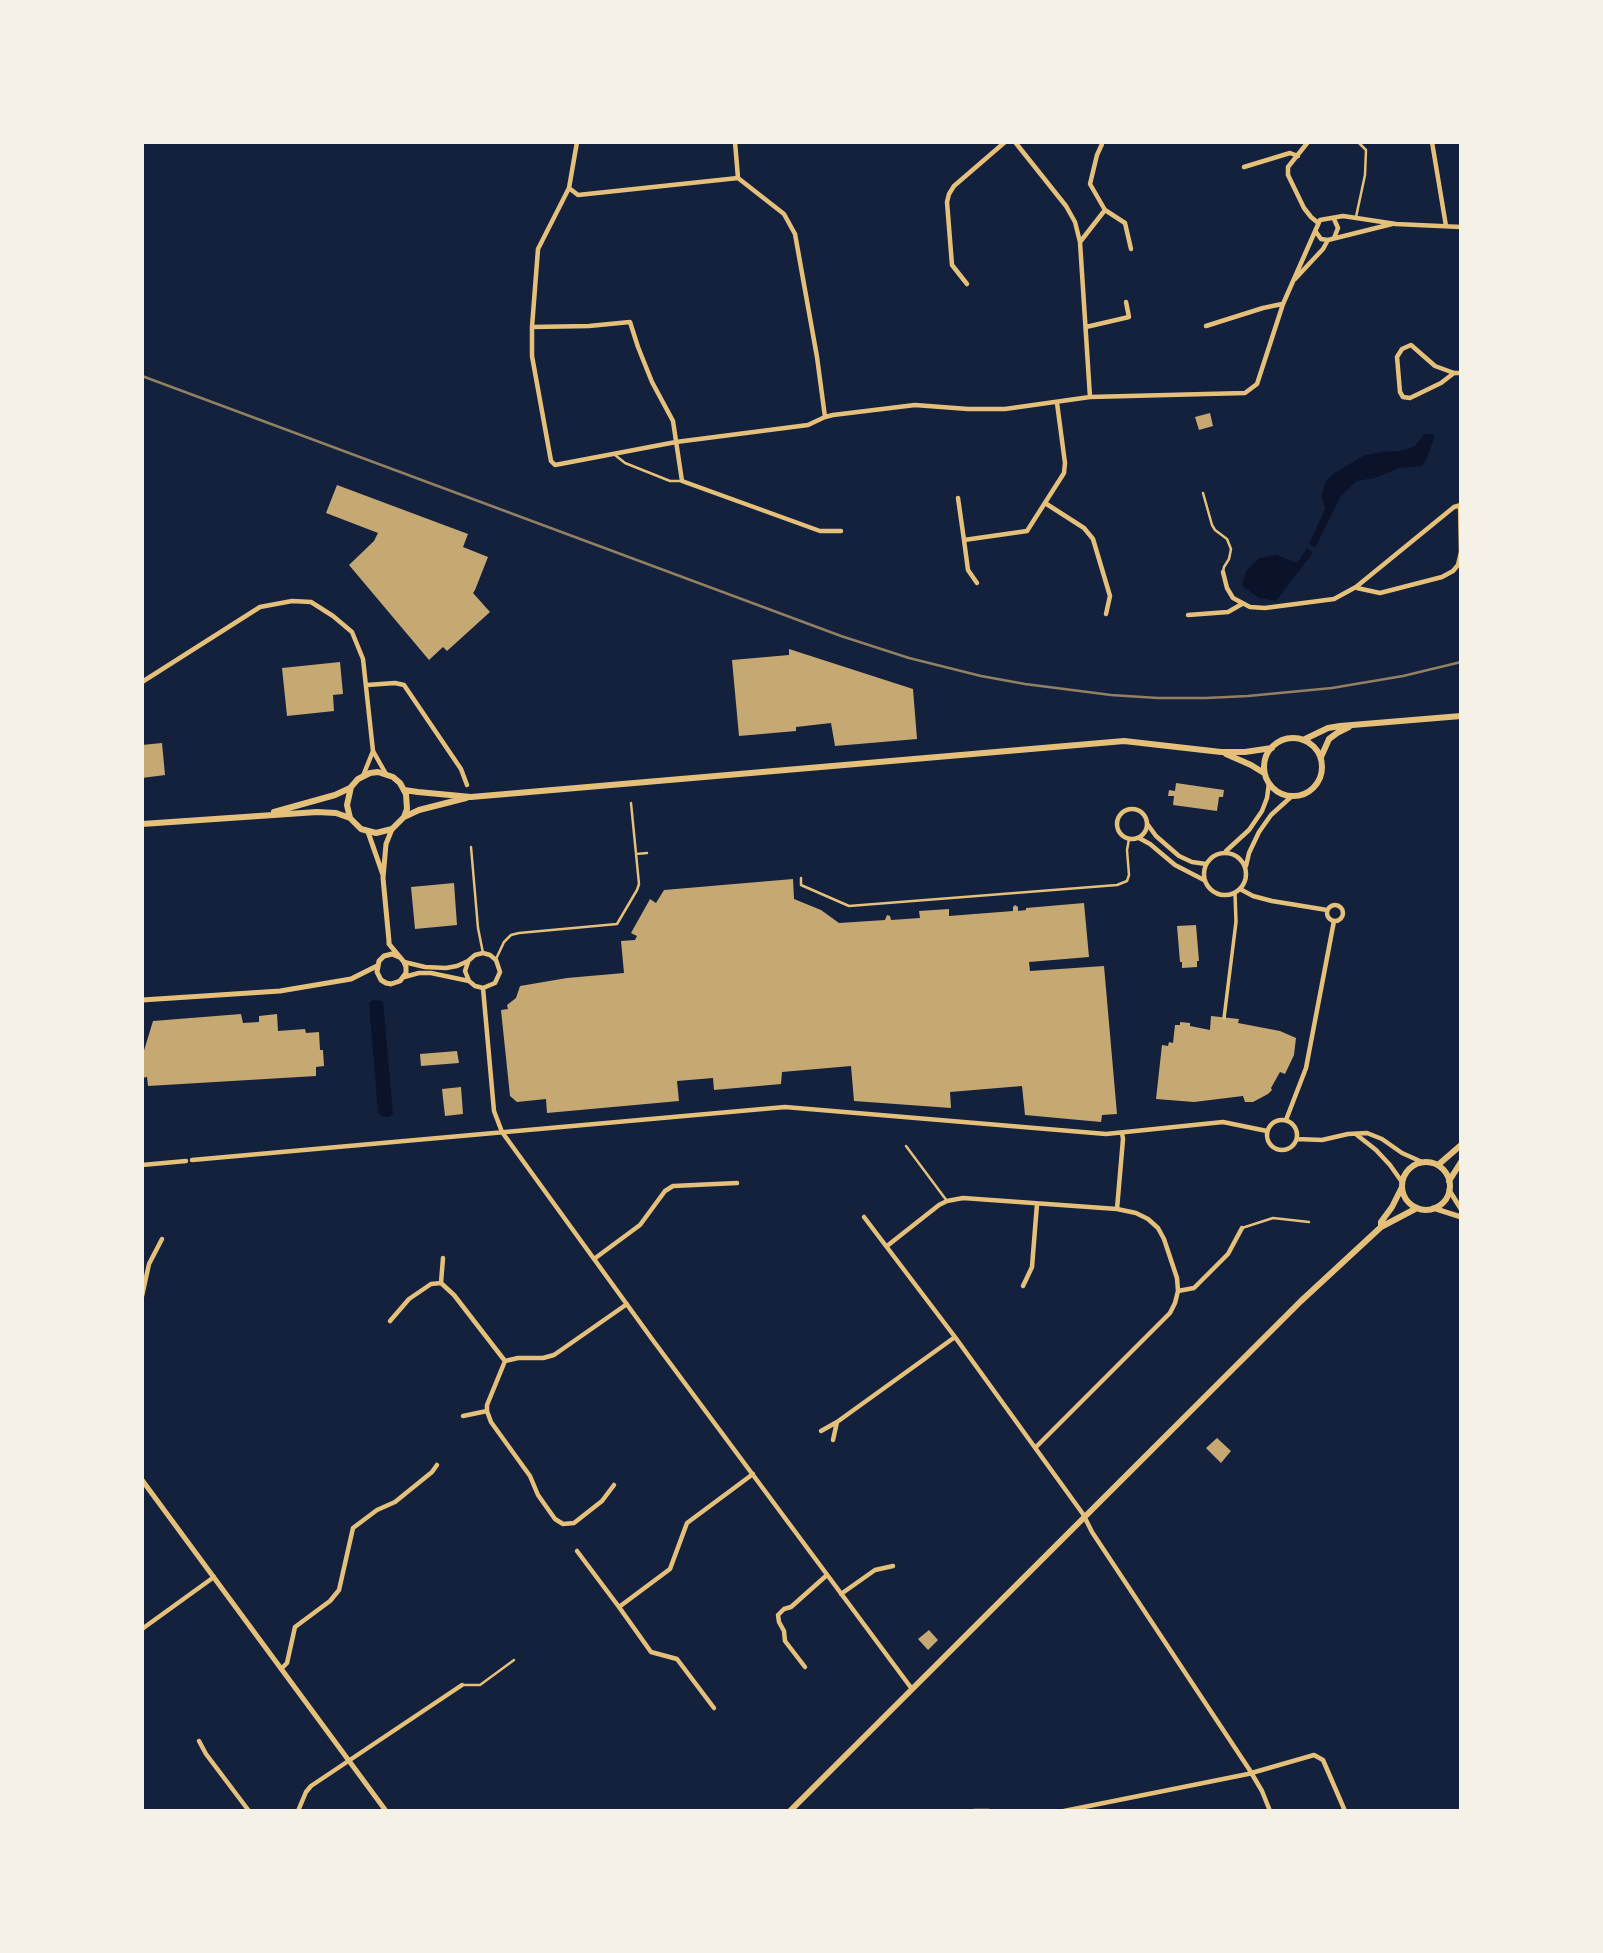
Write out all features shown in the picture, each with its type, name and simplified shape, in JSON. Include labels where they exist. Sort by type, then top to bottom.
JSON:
[{"type":"main road","points":[[351,787],[346,804],[350,818],[368,832],[385,832],[404,817],[419,810],[471,797],[1124,741],[1221,752],[1245,752],[1272,748],[1286,739],[1303,740],[1328,728],[1461,716]]},
{"type":"main road","points":[[1272,748],[1264,762],[1264,773],[1269,783],[1282,794],[1302,795],[1317,783],[1322,772],[1321,757],[1329,739],[1354,725]]},
{"type":"main road","points":[[1303,740],[1315,748],[1321,757]]},
{"type":"main road","points":[[1221,752],[1264,773]]},
{"type":"main road","points":[[269,814],[335,794],[351,787],[363,776],[378,772],[400,783],[407,800],[404,817]]},
{"type":"main road","points":[[404,790],[471,797]]},
{"type":"main road","points":[[142,824],[326,812],[350,818]]},
{"type":"main road","points":[[1437,1165],[1461,1145]]},
{"type":"main road","points":[[1449,1181],[1461,1161]]},
{"type":"main road","points":[[790,1811],[1301,1301],[1381,1227],[1417,1208],[1433,1209],[1444,1201],[1450,1190],[1447,1175],[1437,1165],[1422,1162],[1411,1167],[1392,1207],[1381,1222],[1381,1227]]},
{"type":"main road","points":[[1402,1185],[1407,1200],[1417,1208]]},
{"type":"street","points":[[578,142],[569,188],[538,250],[532,327],[532,356],[551,461],[555,465],[676,442],[808,425],[825,417],[886,408],[915,405],[1005,409],[1090,397],[1245,393],[1257,384],[1283,304],[1317,222],[1326,217],[1333,219],[1343,216],[1396,224],[1461,227]]},
{"type":"street","points":[[735,142],[738,178]]},
{"type":"street","points":[[967,284],[952,265],[947,202],[949,194],[954,186],[1005,142]]},
{"type":"street","points":[[1015,142],[1066,206],[1075,222],[1080,242],[1090,397]]},
{"type":"street","points":[[1308,142],[1289,167],[1289,175],[1304,208],[1317,222]]},
{"type":"street","points":[[1433,142],[1446,226]]},
{"type":"street","points":[[1102,144],[1090,184],[1105,210],[1125,223],[1131,250]]},
{"type":"street","points":[[1244,167],[1290,153],[1298,156]]},
{"type":"street","points":[[569,188],[578,195],[738,178],[785,214],[795,234],[825,417]]},
{"type":"street","points":[[1080,242],[1105,210]]},
{"type":"street","points":[[1292,282],[1331,239],[1338,228],[1333,219]]},
{"type":"street","points":[[1315,231],[1319,237],[1331,239],[1396,224]]},
{"type":"street","points":[[1086,327],[1129,317],[1126,302]]},
{"type":"street","points":[[1206,326],[1283,304]]},
{"type":"street","points":[[532,327],[630,322],[652,382],[673,421],[682,481],[820,531],[841,531]]},
{"type":"street","points":[[1454,373],[1441,383],[1409,398],[1403,397],[1400,392],[1397,357],[1402,349],[1411,345],[1435,366],[1461,373]]},
{"type":"street","points":[[964,540],[1027,531],[1064,473],[1057,403]]},
{"type":"street","points":[[958,498],[968,570],[977,583]]},
{"type":"street","points":[[1045,503],[1084,528],[1093,539],[1110,596],[1106,614]]},
{"type":"street","points":[[1223,572],[1233,598],[1250,607],[1265,608],[1335,598],[1356,587],[1454,507],[1460,505],[1461,552],[1454,570],[1442,577],[1380,593],[1356,587]]},
{"type":"street","points":[[142,682],[260,607],[292,601],[311,603],[352,632],[363,659],[373,751],[386,774]]},
{"type":"street","points":[[1188,615],[1228,612],[1242,604]]},
{"type":"street","points":[[366,685],[404,685],[461,769],[467,785]]},
{"type":"street","points":[[363,776],[373,751]]},
{"type":"street","points":[[1204,880],[1206,864],[1249,830],[1262,811],[1269,783]]},
{"type":"street","points":[[1206,864],[1179,856],[1156,836],[1140,812],[1124,812],[1119,818],[1118,827],[1121,834],[1129,839],[1139,838],[1150,844],[1175,865],[1204,880],[1208,887],[1218,894],[1230,895],[1238,891],[1246,879],[1249,853],[1259,832],[1271,815],[1292,796]]},
{"type":"street","points":[[1139,838],[1145,832],[1147,824]]},
{"type":"street","points":[[379,978],[378,964],[389,944],[383,878],[386,844],[392,829]]},
{"type":"street","points":[[368,832],[383,878]]},
{"type":"street","points":[[1224,852],[1240,858],[1246,867]]},
{"type":"street","points":[[1238,891],[1272,901],[1327,910],[1333,905],[1339,905],[1343,908],[1343,916],[1334,921]]},
{"type":"street","points":[[1224,1018],[1238,891]]},
{"type":"street","points":[[1327,910],[1328,916],[1334,921]]},
{"type":"street","points":[[1286,1120],[1306,1068],[1334,921]]},
{"type":"street","points":[[389,944],[406,967],[404,977]]},
{"type":"street","points":[[142,1000],[280,991],[351,979],[378,964],[384,956],[392,954],[425,967],[446,968],[483,953],[496,960],[500,971],[495,983],[483,988],[475,986],[469,981],[465,971],[468,961]]},
{"type":"street","points":[[362,975],[379,978],[391,984],[419,973],[469,981]]},
{"type":"street","points":[[483,988],[494,1111],[502,1132],[913,1689]]},
{"type":"street","points":[[192,1160],[785,1107],[1093,1133],[1122,1133],[1223,1122],[1267,1131]]},
{"type":"street","points":[[1286,1120],[1295,1126],[1297,1139],[1291,1147],[1277,1149],[1269,1143],[1267,1131],[1274,1122],[1286,1120]]},
{"type":"street","points":[[1117,1209],[1122,1133]]},
{"type":"street","points":[[1297,1139],[1322,1140],[1367,1133],[1422,1162]]},
{"type":"street","points":[[1357,1134],[1390,1164],[1402,1185]]},
{"type":"street","points":[[142,1165],[186,1161]]},
{"type":"street","points":[[594,1259],[640,1225],[665,1191],[673,1186],[737,1183]]},
{"type":"street","points":[[1450,1190],[1461,1209]]},
{"type":"street","points":[[887,1246],[947,1201],[962,1198],[1117,1209],[1136,1213],[1158,1228],[1177,1278],[1178,1292],[1170,1313],[1036,1447]]},
{"type":"street","points":[[1023,1286],[1032,1267],[1037,1204]]},
{"type":"street","points":[[1433,1209],[1461,1217]]},
{"type":"street","points":[[864,1217],[1085,1517],[1092,1532],[1252,1774],[1270,1811]]},
{"type":"street","points":[[1178,1292],[1194,1288],[1228,1254],[1242,1228]]},
{"type":"street","points":[[142,1296],[149,1264],[162,1239]]},
{"type":"street","points":[[440,1283],[443,1258]]},
{"type":"street","points":[[390,1321],[409,1299],[430,1284],[440,1283],[454,1295],[505,1361]]},
{"type":"street","points":[[505,1361],[554,1355],[627,1304]]},
{"type":"street","points":[[821,1431],[955,1337]]},
{"type":"street","points":[[505,1361],[488,1401],[487,1411],[491,1422],[530,1476],[538,1495],[555,1519],[564,1524],[574,1523],[602,1502],[614,1485]]},
{"type":"street","points":[[463,1416],[487,1411]]},
{"type":"street","points":[[833,1440],[837,1422]]},
{"type":"street","points":[[281,1669],[287,1663],[295,1627],[330,1601],[339,1590],[353,1528],[377,1510],[395,1502],[437,1465]]},
{"type":"street","points":[[619,1607],[670,1569],[688,1522],[753,1474]]},
{"type":"street","points":[[142,1480],[386,1811]]},
{"type":"street","points":[[576,1551],[651,1652],[677,1659],[714,1708]]},
{"type":"street","points":[[841,1594],[875,1570],[893,1566]]},
{"type":"street","points":[[806,1667],[785,1642],[778,1615],[784,1609],[791,1608],[827,1575]]},
{"type":"street","points":[[142,1629],[214,1577]]},
{"type":"street","points":[[298,1811],[308,1789],[462,1685]]},
{"type":"street","points":[[198,1741],[249,1811]]},
{"type":"street","points":[[1064,1811],[1252,1774],[1314,1755],[1323,1760],[1345,1811]]},
{"type":"street","points":[[974,1811],[989,1811]]},
{"type":"lane","points":[[1356,217],[1365,176],[1366,150],[1358,142]]},
{"type":"lane","points":[[614,453],[625,463],[670,481],[682,481]]},
{"type":"lane","points":[[1203,493],[1212,525],[1227,539],[1231,549],[1223,572]]},
{"type":"lane","points":[[496,960],[507,938],[519,933],[617,924],[639,884],[631,803]]},
{"type":"lane","points":[[801,878],[801,885],[855,906],[1117,885],[1127,881],[1129,875],[1129,839]]},
{"type":"lane","points":[[471,847],[478,928],[483,953]]},
{"type":"lane","points":[[636,854],[647,853]]},
{"type":"lane","points":[[906,1146],[947,1201]]},
{"type":"lane","points":[[1242,1228],[1273,1218],[1309,1222]]},
{"type":"lane","points":[[462,1685],[480,1685],[514,1660]]},
{"type":"water","points":[[1424,434],[1434,434],[1422,466],[1399,468],[1375,478],[1357,481],[1341,496],[1315,548],[1309,544],[1325,509],[1322,496],[1325,482],[1333,474],[1365,455],[1400,451],[1415,446]]},
{"type":"water","points":[[1307,548],[1313,553],[1276,601],[1259,598],[1242,586],[1246,571],[1259,558],[1277,555],[1298,562]]},
{"type":"water","points":[[373,1000],[383,1001],[393,1114],[389,1117],[378,1113],[369,1003]]},
{"type":"building","points":[[1210,413],[1213,426],[1199,430],[1195,417]]},
{"type":"building","points":[[337,485],[468,534],[463,547],[488,557],[473,593],[490,612],[447,651],[443,647],[429,660],[349,565],[374,541],[378,533],[326,513]]},
{"type":"building","points":[[789,649],[913,689],[917,739],[835,746],[831,723],[796,727],[796,731],[739,736],[732,660],[789,655]]},
{"type":"building","points":[[340,662],[343,694],[333,695],[334,711],[287,716],[282,668]]},
{"type":"building","points":[[162,743],[165,775],[142,778],[142,745]]},
{"type":"building","points":[[1176,783],[1224,790],[1223,797],[1219,797],[1217,811],[1173,805],[1174,796],[1168,796],[1169,790],[1175,791]]},
{"type":"building","points":[[793,879],[794,899],[821,910],[839,923],[885,920],[887,915],[891,920],[920,918],[919,911],[949,909],[949,916],[1013,911],[1015,905],[1018,911],[1084,903],[1089,957],[1029,962],[1030,971],[1104,966],[1117,1114],[1102,1115],[1101,1122],[1025,1115],[1022,1086],[950,1092],[951,1108],[854,1101],[851,1066],[782,1072],[781,1084],[714,1090],[713,1078],[677,1081],[679,1101],[547,1113],[546,1099],[517,1102],[510,1096],[501,1010],[508,1009],[507,1005],[516,998],[520,986],[567,978],[624,973],[621,941],[635,940],[637,936],[631,933],[650,899],[656,903],[664,890]]},
{"type":"building","points":[[454,883],[457,925],[415,929],[411,887]]},
{"type":"building","points":[[1196,925],[1199,961],[1197,967],[1182,968],[1177,926]]},
{"type":"building","points":[[241,1014],[243,1023],[259,1022],[259,1016],[277,1014],[278,1031],[305,1029],[306,1033],[319,1032],[324,1066],[316,1067],[316,1076],[148,1086],[147,1077],[142,1078],[142,1057],[153,1021]]},
{"type":"building","points":[[1211,1016],[1239,1019],[1238,1023],[1280,1031],[1296,1038],[1294,1055],[1285,1074],[1280,1072],[1272,1090],[1253,1102],[1245,1102],[1243,1096],[1194,1102],[1156,1099],[1162,1045],[1173,1043],[1175,1025],[1180,1025],[1180,1022],[1190,1023],[1190,1026],[1210,1030]]},
{"type":"building","points":[[457,1051],[459,1063],[421,1066],[420,1054]]},
{"type":"building","points":[[461,1087],[463,1114],[445,1116],[442,1089]]},
{"type":"building","points":[[1217,1438],[1231,1451],[1221,1463],[1206,1448]]},
{"type":"building","points":[[929,1630],[938,1640],[928,1650],[918,1639]]},
{"type":"railway","points":[[142,376],[841,636],[909,658],[981,676],[1111,695],[1206,698],[1332,688],[1403,676],[1461,662]]}]
